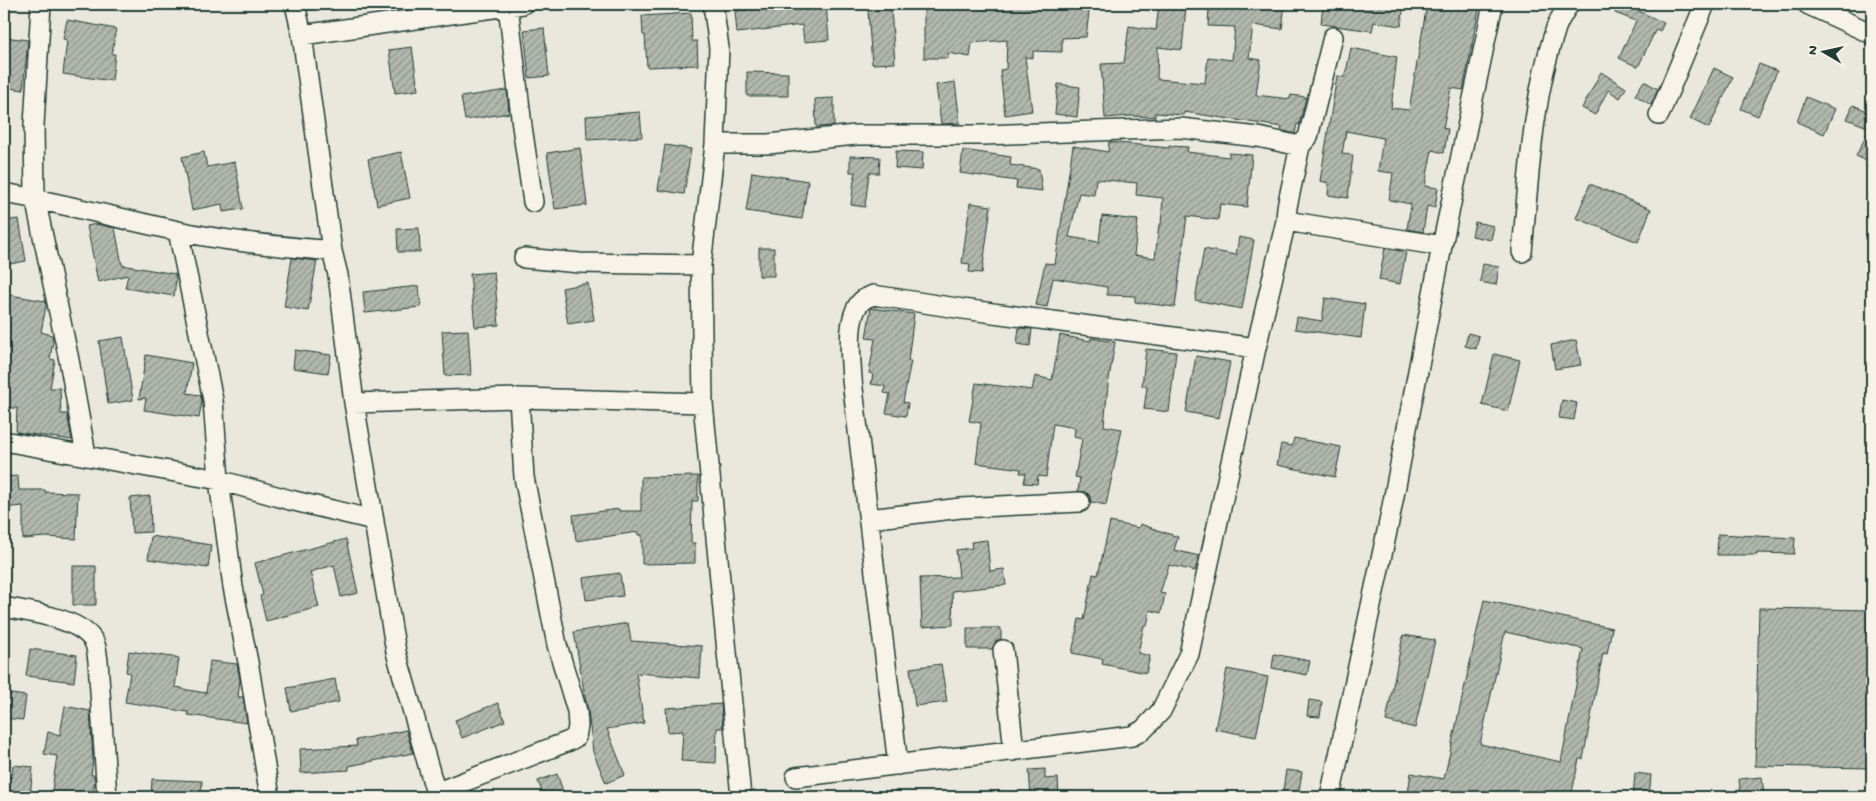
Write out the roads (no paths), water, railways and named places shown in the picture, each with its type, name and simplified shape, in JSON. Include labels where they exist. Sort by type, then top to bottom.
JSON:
[{"type":"street","points":[[41,4],[34,125],[35,198],[69,360],[86,455]]},
{"type":"street","points":[[295,4],[302,35],[332,251],[338,276],[354,403],[396,652],[436,795],[576,737],[578,726],[577,711],[557,645],[524,476],[520,398]]},
{"type":"street","points":[[302,35],[515,4],[518,96],[533,202]]},
{"type":"street","points":[[713,4],[719,48],[715,144],[701,266],[704,403],[741,797]]},
{"type":"street","points":[[1330,797],[1493,4]]},
{"type":"street","points":[[1522,252],[1531,153],[1539,92],[1556,26],[1569,4]]},
{"type":"street","points":[[1659,116],[1705,4]]},
{"type":"street","points":[[1807,4],[1872,34]]},
{"type":"street","points":[[796,777],[1132,736],[1143,730],[1161,711],[1189,654],[1256,348],[1286,221],[1287,207],[1300,146],[1308,137],[1334,36]]},
{"type":"street","points":[[715,144],[768,144],[856,135],[983,134],[1181,128],[1258,137],[1300,146]]},
{"type":"street","points":[[4,192],[178,231],[255,244],[332,251]]},
{"type":"street","points":[[1286,221],[1442,246]]},
{"type":"street","points":[[178,231],[212,400],[218,480],[233,587],[249,667],[270,797]]},
{"type":"street","points":[[524,258],[580,263],[701,266]]},
{"type":"street","points":[[898,765],[851,370],[852,319],[857,307],[863,300],[874,295],[963,310],[1256,348]]},
{"type":"street","points":[[354,403],[520,398],[704,403]]},
{"type":"street","points":[[4,441],[218,480],[374,520]]},
{"type":"street","points":[[869,519],[961,508],[1080,502]]},
{"type":"street","points":[[4,606],[79,626],[94,642],[98,661],[107,797]]},
{"type":"street","points":[[1003,650],[1014,751]]}]
